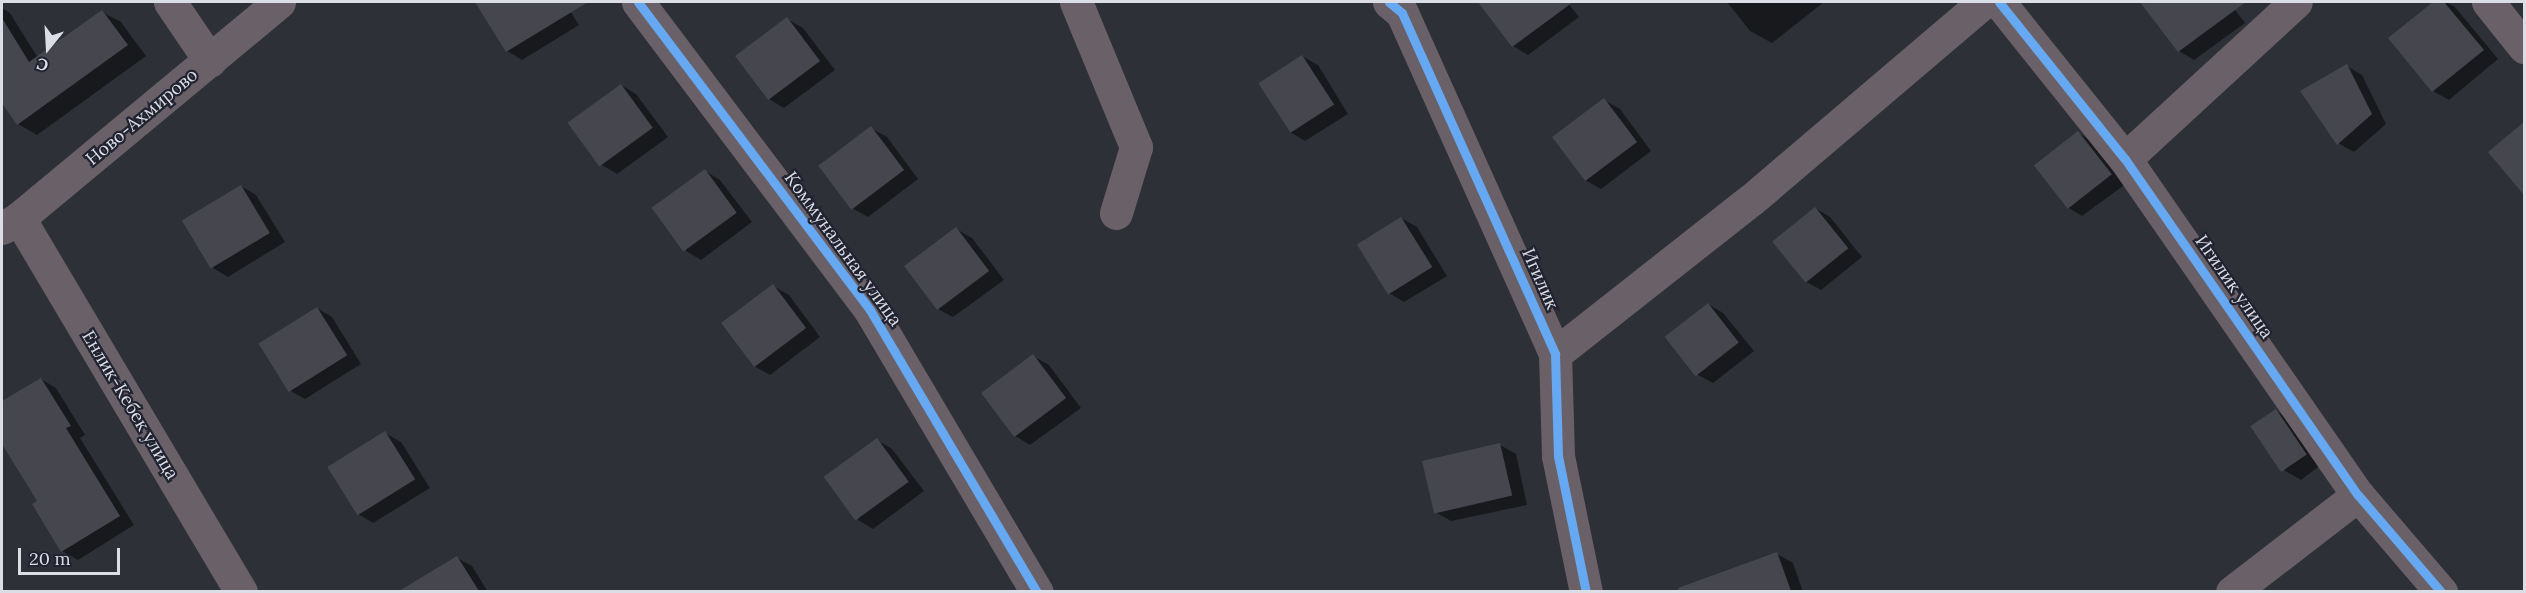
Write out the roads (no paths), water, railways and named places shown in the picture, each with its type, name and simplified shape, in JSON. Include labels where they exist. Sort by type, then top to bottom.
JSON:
[{"type":"street","points":[[170,2],[210,61]]},
{"type":"street","name":"Ново-Ахмирово","points":[[10,223],[279,2]]},
{"type":"street","name":"Коммунальная улица","points":[[638,2],[870,310],[1037,591]]},
{"type":"street","points":[[1076,2],[1136,147],[1116,213]]},
{"type":"street","name":"Игилик","points":[[1389,2],[1402,13],[1556,354],[1558,456],[1586,591]]},
{"type":"street","points":[[1556,354],[1751,200],[1984,2]]},
{"type":"street","name":"Игилик улица","points":[[1999,2],[2125,159],[2358,495],[2441,591]]},
{"type":"street","points":[[2125,159],[2296,2]]},
{"type":"street","points":[[2488,2],[2524,46]]},
{"type":"street","name":"Енлик-Кебек улица","points":[[10,223],[241,591]]},
{"type":"street","points":[[2232,591],[2358,495]]}]
